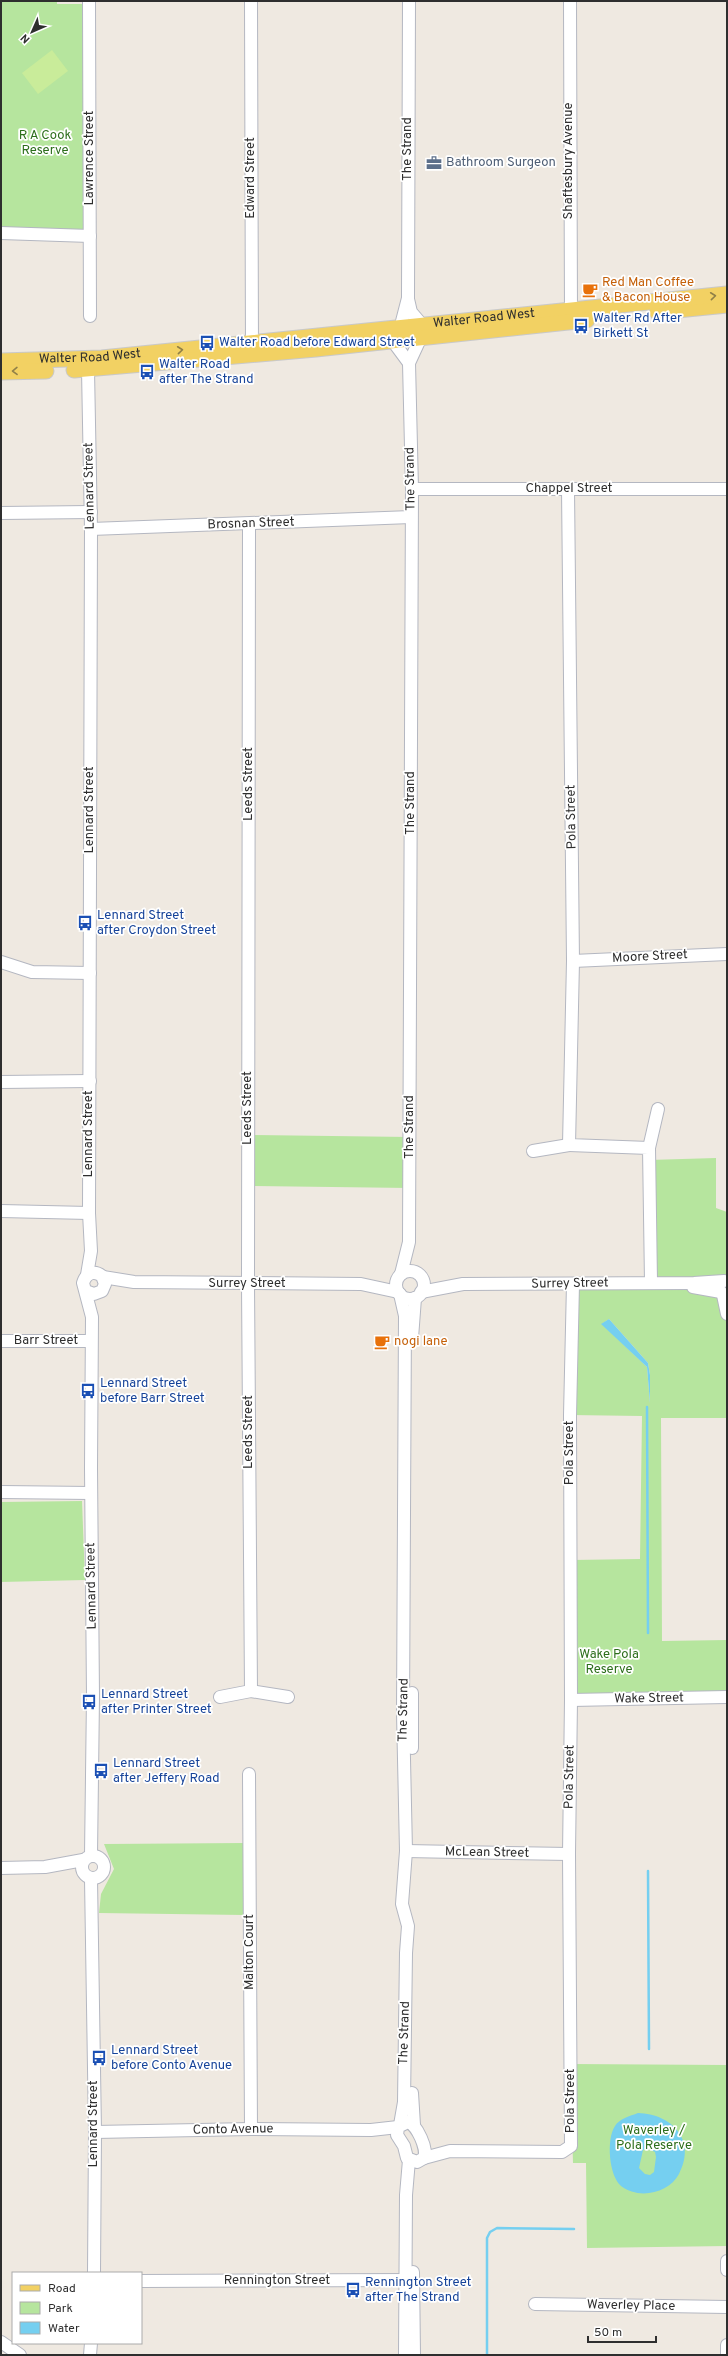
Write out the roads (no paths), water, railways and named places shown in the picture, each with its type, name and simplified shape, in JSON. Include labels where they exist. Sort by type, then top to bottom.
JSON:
[{"type":"main road","name":"Walter Road West","points":[[570,316],[727,294]]},
{"type":"main road","name":"Walter Road West","points":[[1,372],[88,370],[422,331],[570,316],[727,305]]},
{"type":"main road","name":"Walter Road West","points":[[1,361],[75,360],[252,350]]},
{"type":"street","name":"Lawrence Street","points":[[89,1],[90,316]]},
{"type":"street","name":"Edward Street","points":[[251,1],[252,350]]},
{"type":"street","name":"The Strand","points":[[400,1275],[409,1242],[412,489],[409,363],[422,331],[411,312],[408,298],[408,1]]},
{"type":"street","name":"Shaftesbury Avenue","points":[[570,1],[570,316]]},
{"type":"street","points":[[1,233],[90,236]]},
{"type":"street","name":"The Strand","points":[[396,334],[408,298]]},
{"type":"street","points":[[396,334],[409,363]]},
{"type":"street","name":"Lennard Street","points":[[88,370],[91,512],[89,1212],[91,1250],[96,1275],[105,1284],[92,1317]]},
{"type":"street","name":"Chappel Street","points":[[412,489],[727,489]]},
{"type":"street","name":"Pola Street","points":[[568,489],[573,961],[569,1145]]},
{"type":"street","points":[[1,512],[91,512]]},
{"type":"street","name":"Brosnan Street","points":[[91,529],[249,525],[412,518]]},
{"type":"street","name":"Leeds Street","points":[[249,525],[248,1285],[251,1691]]},
{"type":"street","name":"Moore Street","points":[[573,961],[727,954]]},
{"type":"street","points":[[1,962],[32,972],[90,973]]},
{"type":"street","points":[[1,1082],[90,1081]]},
{"type":"street","points":[[651,1282],[649,1148],[658,1109]]},
{"type":"street","points":[[533,1151],[569,1145],[649,1148]]},
{"type":"street","points":[[1,1211],[89,1212]]},
{"type":"street","name":"The Strand","points":[[409,1242],[420,1275]]},
{"type":"street","points":[[409,1271],[420,1275],[424,1285],[418,1295],[407,1298],[399,1293],[396,1285],[400,1275],[409,1271]]},
{"type":"street","name":"Lennard Street","points":[[87,1858],[93,1696],[91,1493],[92,1317],[83,1283],[96,1275]]},
{"type":"street","name":"Surrey Street","points":[[96,1275],[134,1282],[248,1285],[361,1284],[400,1275]]},
{"type":"street","name":"Surrey Street","points":[[420,1275],[463,1284],[651,1282],[676,1283],[725,1289]]},
{"type":"street","name":"Surrey Street","points":[[101,1292],[134,1282]]},
{"type":"street","name":"Surrey Street","points":[[361,1284],[399,1293]]},
{"type":"street","name":"Surrey Street","points":[[418,1295],[463,1284]]},
{"type":"street","name":"Pola Street","points":[[423,2144],[450,2151],[562,2152],[571,2146],[569,1854],[571,1700],[570,1415],[573,1284]]},
{"type":"street","points":[[725,1289],[727,1314]]},
{"type":"street","points":[[86,1291],[94,1294],[101,1292]]},
{"type":"street","name":"The Strand","points":[[399,1293],[404,1316],[403,1713],[412,1892],[409,1901],[410,1910],[416,1924],[411,2070],[414,2125]]},
{"type":"street","name":"The Strand","points":[[398,2139],[396,2133],[399,2126],[405,2096],[406,1953],[408,1926],[402,1904],[410,1851],[411,1370],[418,1295]]},
{"type":"street","name":"Barr Street","points":[[1,1341],[91,1341]]},
{"type":"street","points":[[1,1492],[91,1493]]},
{"type":"street","points":[[220,1697],[251,1691],[288,1697]]},
{"type":"street","name":"Wake Street","points":[[571,1700],[727,1697]]},
{"type":"street","name":"Malton Court","points":[[249,1774],[251,2129]]},
{"type":"street","name":"McLean Street","points":[[410,1851],[569,1854]]},
{"type":"street","points":[[1,1868],[45,1867],[87,1858],[99,1857],[104,1867],[99,1877],[87,1876],[45,1867]]},
{"type":"street","points":[[87,1858],[81,1866],[87,1876]]},
{"type":"street","name":"Lennard Street","points":[[87,1876],[95,2132],[94,2272]]},
{"type":"street","name":"Conto Avenue","points":[[95,2132],[251,2129],[371,2130],[399,2126],[408,2122],[414,2125]]},
{"type":"street","points":[[405,2355],[418,2160],[426,2150],[414,2125]]},
{"type":"street","name":"Conto Avenue","points":[[371,2130],[398,2139]]},
{"type":"street","points":[[398,2139],[418,2160]]},
{"type":"street","name":"Pola Street","points":[[418,2160],[450,2151]]},
{"type":"street","points":[[727,2261],[727,2270]]},
{"type":"street","points":[[409,2280],[414,2355]]},
{"type":"street","name":"Rennington Street","points":[[142,2281],[409,2280]]},
{"type":"street","name":"Waverley Place","points":[[535,2304],[727,2307]]},
{"type":"street","points":[[1,2342],[20,2355]]},
{"type":"street","points":[[90,2355],[91,2344]]},
{"type":"street","points":[[727,2345],[727,2355]]},
{"type":"water","points":[[609,1319],[648,1363],[650,1375],[650,1403],[647,1367],[601,1324]]},
{"type":"water","points":[[638,2113],[661,2118],[671,2124],[678,2131],[683,2140],[685,2150],[684,2162],[674,2181],[661,2190],[653,2192],[636,2193],[621,2186],[617,2181],[611,2166],[610,2139],[615,2126],[619,2121]],"holes":[[[647,2148],[655,2152],[656,2157],[654,2172],[650,2175],[645,2174],[639,2168],[643,2150]]]},
{"type":"waterway","points":[[647,1407],[648,1633]]},
{"type":"waterway","points":[[648,1871],[649,2049]]},
{"type":"waterway","points":[[487,2355],[487,2238],[490,2232],[497,2228],[574,2229]]},
{"type":"place","name":"Bathroom Surgeon","points":[[434,163]]},
{"type":"place","name":"Red Man Coffee & Bacon House","points":[[590,290]]},
{"type":"place","name":"Walter Rd After Birkett St","points":[[581,326]]},
{"type":"place","name":"Walter Road before Edward Street","points":[[207,343]]},
{"type":"place","name":"Walter Road after The Strand","points":[[147,372]]},
{"type":"place","name":"Lennard Street after Croydon Street","points":[[85,923]]},
{"type":"place","name":"nogi lane","points":[[382,1342]]},
{"type":"place","name":"Lennard Street before Barr Street","points":[[88,1391]]},
{"type":"place","name":"Lennard Street after Printer Street","points":[[89,1702]]},
{"type":"place","name":"Lennard Street after Jeffery Road","points":[[101,1771]]},
{"type":"place","name":"Lennard Street before Conto Avenue","points":[[99,2058]]},
{"type":"place","name":"Rennington Street after The Strand","points":[[353,2290]]},
{"type":"park label","name":"R A Cook Reserve","points":[[45,144]]},
{"type":"park label","name":"Wake Pola Reserve","points":[[609,1662]]},
{"type":"park label","name":"Waverley / Pola Reserve","points":[[654,2138]]}]
